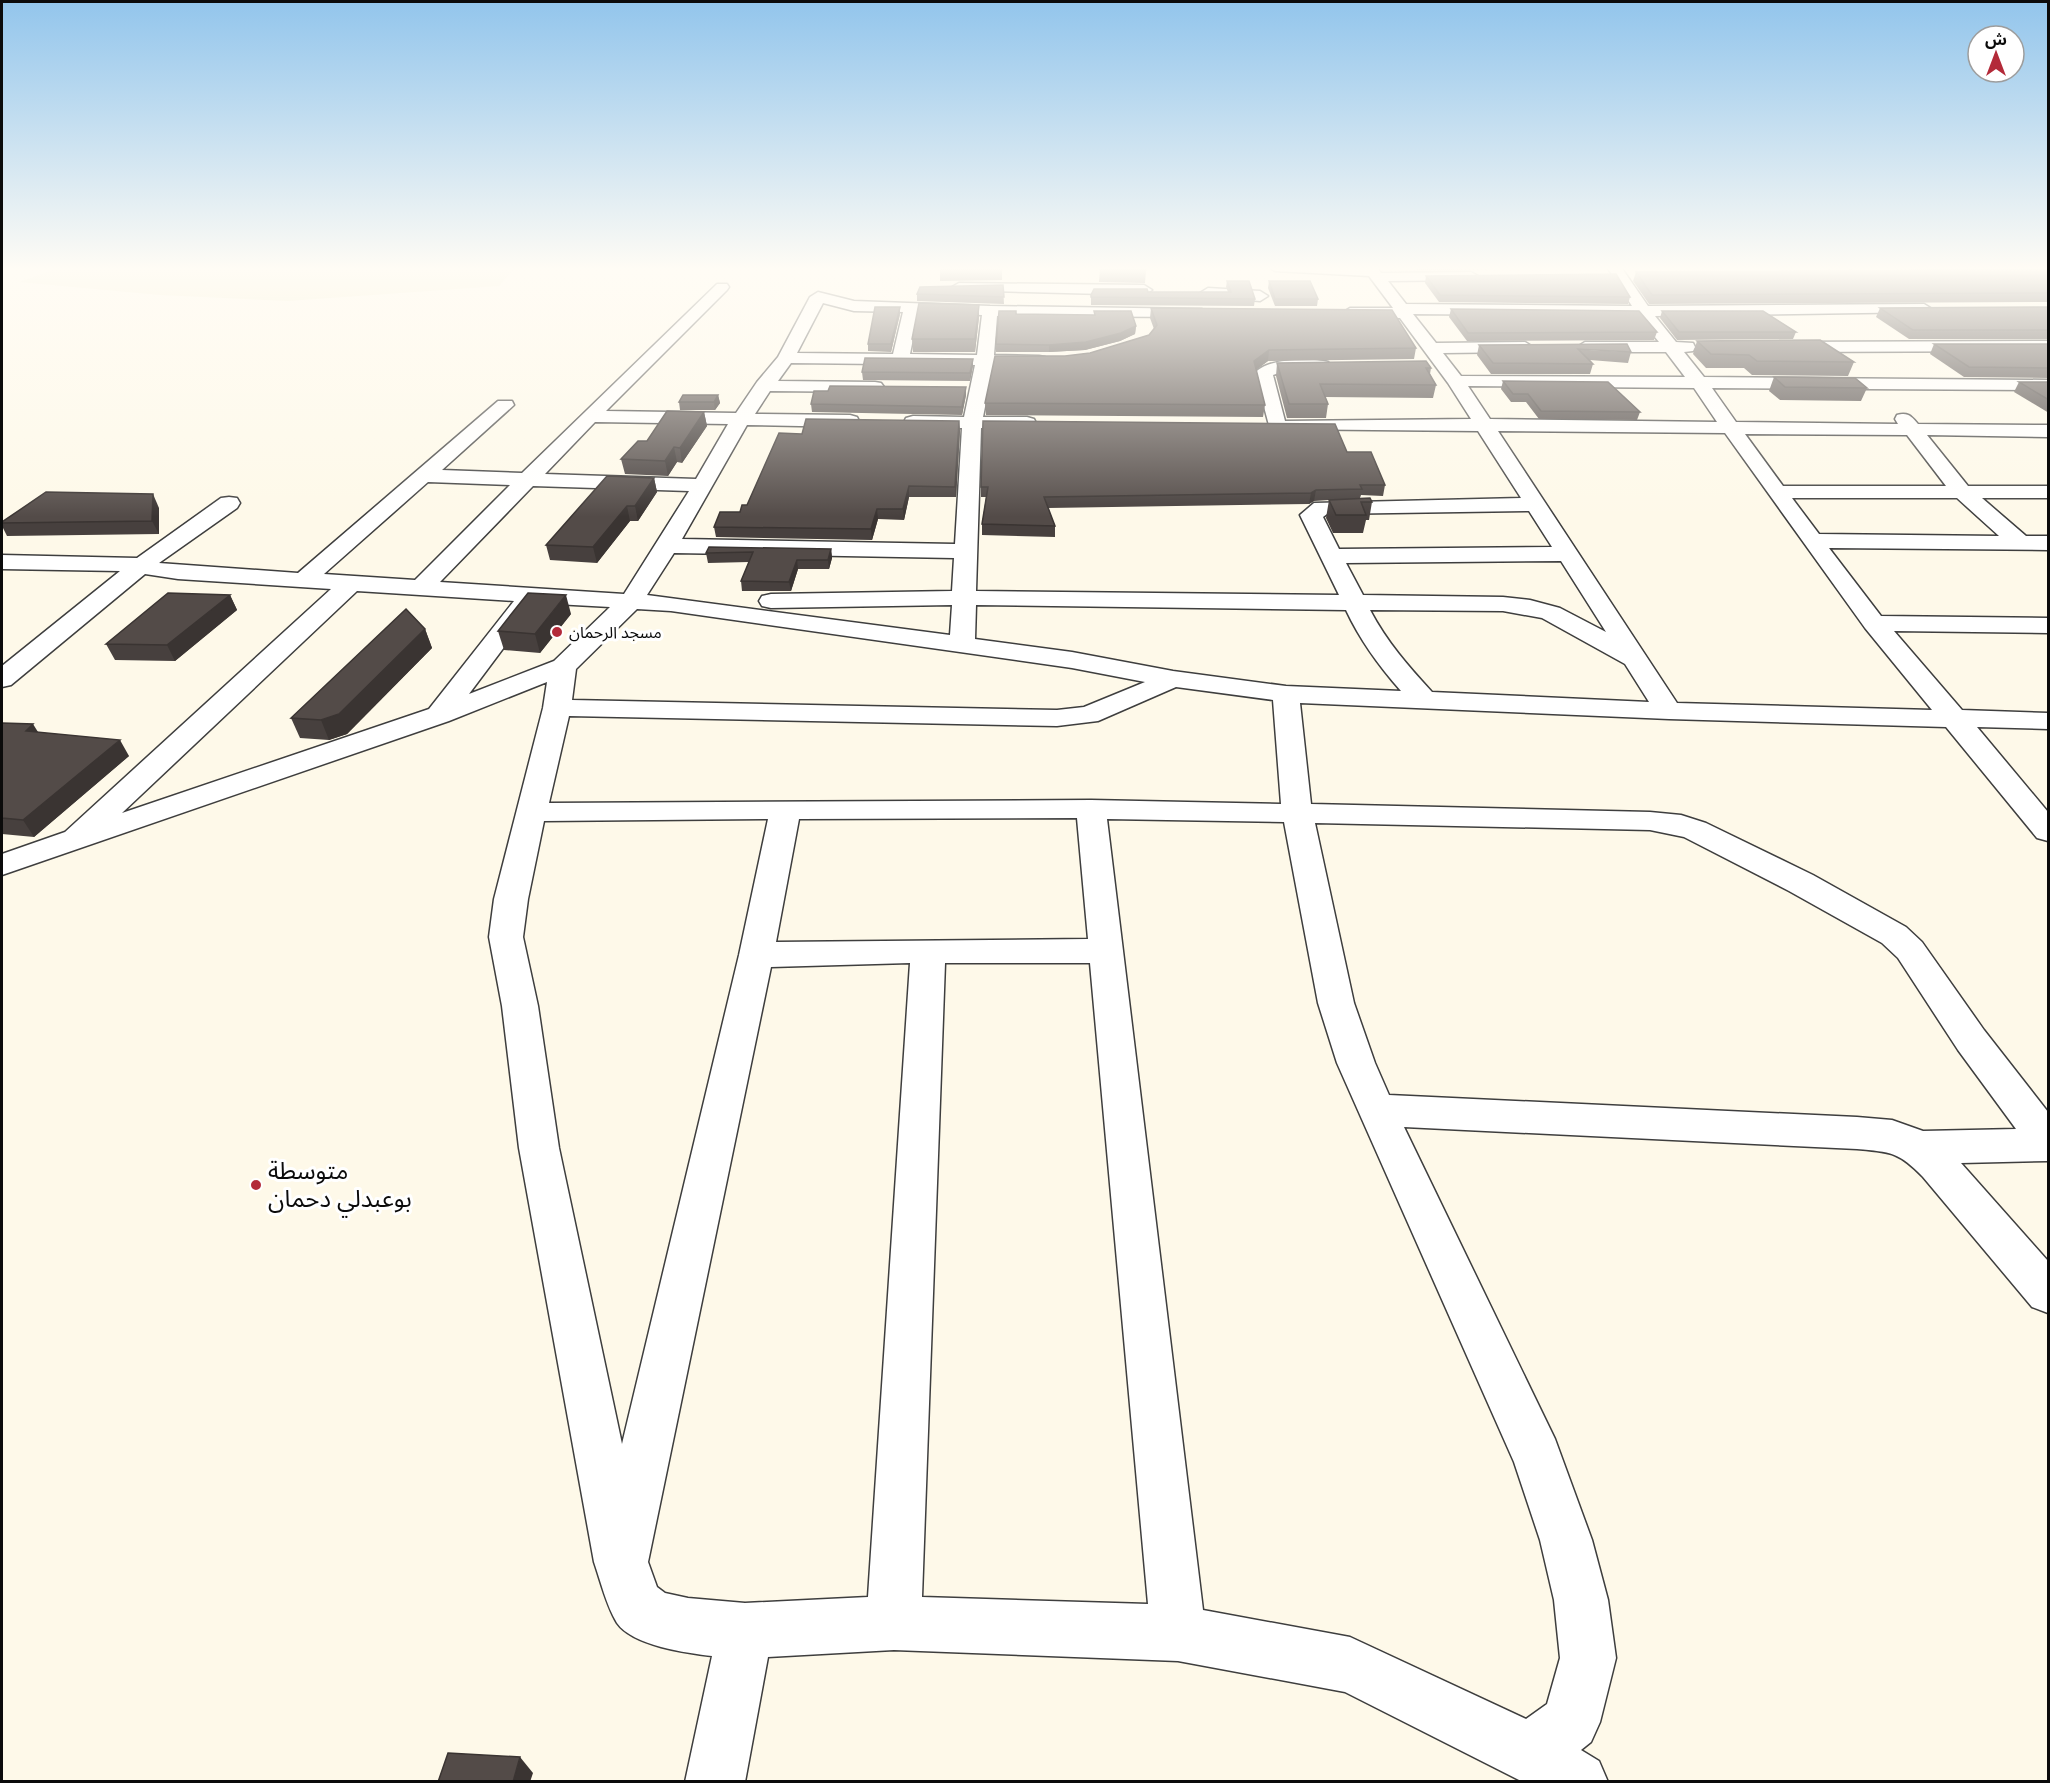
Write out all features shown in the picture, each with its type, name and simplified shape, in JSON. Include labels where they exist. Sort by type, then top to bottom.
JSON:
[{"type":"street","points":[[313,573],[350,584],[427,582],[657,350]]},
{"type":"street","points":[[2,866],[439,715],[563,667],[631,600],[667,546],[741,419],[790,350]]},
{"type":"street","points":[[900,360],[902,350]]},
{"type":"street","points":[[962,645],[972,388],[985,361],[986,350]]},
{"type":"street","points":[[1427,350],[1485,425],[1669,711]]},
{"type":"street","points":[[1437,365],[1526,350]]},
{"type":"street","points":[[1674,350],[1874,623],[2049,831]]},
{"type":"street","points":[[1870,350],[1880,384],[1911,430],[1962,492],[2019,542]]},
{"type":"street","points":[[786,358],[1054,360]]},
{"type":"street","points":[[1437,365],[1699,383],[2049,385]]},
{"type":"street","points":[[1277,426],[1264,373],[1275,367],[1283,366],[1340,366]]},
{"type":"street","points":[[763,386],[894,387]]},
{"type":"street","points":[[313,573],[505,405]]},
{"type":"street","points":[[590,416],[868,421]]},
{"type":"street","points":[[891,422],[1042,423]]},
{"type":"street","points":[[1253,425],[2049,431]]},
{"type":"street","points":[[422,476],[702,485]]},
{"type":"street","points":[[1777,492],[2049,492]]},
{"type":"street","points":[[2,679],[142,565],[229,503]]},
{"type":"street","points":[[1423,699],[1389,661],[1370,634],[1311,514],[1322,508],[1536,504]]},
{"type":"street","points":[[1812,541],[2049,543]]},
{"type":"street","points":[[667,546],[966,551]]},
{"type":"street","points":[[1330,556],[1568,554]]},
{"type":"street","points":[[2,562],[142,565],[156,570],[178,572],[313,573],[427,582],[530,596],[670,603],[1072,660],[1173,679],[1286,694],[1669,711],[2049,721]]},
{"type":"street","points":[[76,839],[350,584]]},
{"type":"street","points":[[439,715],[530,596]]},
{"type":"street","points":[[670,603],[964,598],[1503,604],[1530,607],[1551,613],[1636,659]]},
{"type":"street","points":[[1874,623],[2049,625]]},
{"type":"street","points":[[563,667],[557,708],[511,898],[506,937],[520,1006],[539,1149],[621,1562],[637,1605],[650,1616],[680,1623],[745,1631],[894,1623],[1178,1633],[1350,1665],[1530,1752],[1578,1782]]},
{"type":"street","points":[[557,708],[1056,718],[1088,715],[1103,710],[1173,679]]},
{"type":"street","points":[[1286,694],[1297,812],[1336,1003],[1356,1064],[1376,1110],[1537,1457],[1566,1540],[1581,1600],[1588,1658],[1571,1722],[1530,1752]]},
{"type":"street","points":[[531,812],[1091,809],[1666,822],[1695,830],[1801,883],[1894,935],[1910,950],[1971,1040],[2049,1141]]},
{"type":"street","points":[[1091,809],[1178,1633]]},
{"type":"street","points":[[621,1562],[786,810]]},
{"type":"street","points":[[756,955],[928,951],[1107,951]]},
{"type":"street","points":[[894,1623],[928,951]]},
{"type":"street","points":[[1376,1110],[1857,1133],[1907,1139],[1921,1147],[2049,1293]]},
{"type":"street","points":[[1921,1147],[2049,1145]]},
{"type":"street","points":[[715,1782],[745,1631]]},
{"type":"building","points":[[1099,350],[1269,350],[1254,361],[1265,405],[985,403],[995,356],[1065,356]]},
{"type":"building","points":[[1483,350],[1579,350],[1593,364],[1493,363]]},
{"type":"building","points":[[1599,350],[1630,350],[1631,352]]},
{"type":"building","points":[[1707,350],[1836,350],[1854,362],[1757,361],[1749,355],[1711,354]]},
{"type":"building","points":[[1943,350],[2049,350],[2049,368],[1969,367]]},
{"type":"building","points":[[865,358],[973,359],[970,373],[862,372]]},
{"type":"building","points":[[1426,361],[1431,368],[1426,368],[1436,385],[1320,384],[1328,404],[1289,404],[1277,363]]},
{"type":"building","points":[[1774,377],[1855,378],[1867,388],[1785,387]]},
{"type":"building","points":[[1503,381],[1608,382],[1640,412],[1541,411],[1528,394],[1513,394]]},
{"type":"building","points":[[2019,382],[2049,382],[2049,400]]},
{"type":"building","points":[[830,386],[966,387],[962,407],[811,404],[814,391],[828,391]]},
{"type":"building","points":[[683,395],[718,395],[714,402],[679,402]]},
{"type":"building","points":[[667,411],[704,412],[680,448],[674,447],[665,461],[621,459],[638,441],[647,441]]},
{"type":"building","points":[[806,419],[959,421],[955,487],[909,486],[903,509],[877,509],[871,529],[714,527],[720,512],[740,512],[742,505],[747,505],[779,433],[802,434]]},
{"type":"building","points":[[983,421],[1335,424],[1347,452],[1371,452],[1385,485],[1360,485],[1362,489],[1316,490],[1311,493],[1044,497],[1055,526],[982,524],[988,487],[981,487]]},
{"type":"building","points":[[607,476],[654,478],[635,506],[627,506],[593,547],[546,545]]},
{"type":"building","points":[[46,492],[153,494],[152,521],[2,523]]},
{"type":"building","points":[[1370,498],[1372,502],[1361,502],[1366,515],[1336,515],[1329,500]]},
{"type":"building","points":[[709,547],[831,549],[828,560],[797,560],[789,582],[741,581],[753,552],[706,553]]},
{"type":"building","points":[[168,593],[230,595],[167,645],[106,644]]},
{"type":"building","points":[[528,593],[566,595],[535,634],[498,631]]},
{"type":"building","points":[[406,609],[425,629],[339,714],[321,720],[291,718]]},
{"type":"building","points":[[2,723],[33,724],[26,731],[120,740],[23,820],[2,818]]},
{"type":"building","points":[[448,1753],[520,1757],[513,1782],[438,1782]]},
{"type":"place","name":"مسجد الرحمان","points":[[557,632]]},
{"type":"place","name":"متوسطة بوعبدلي دحمان","points":[[256,1185]]}]
